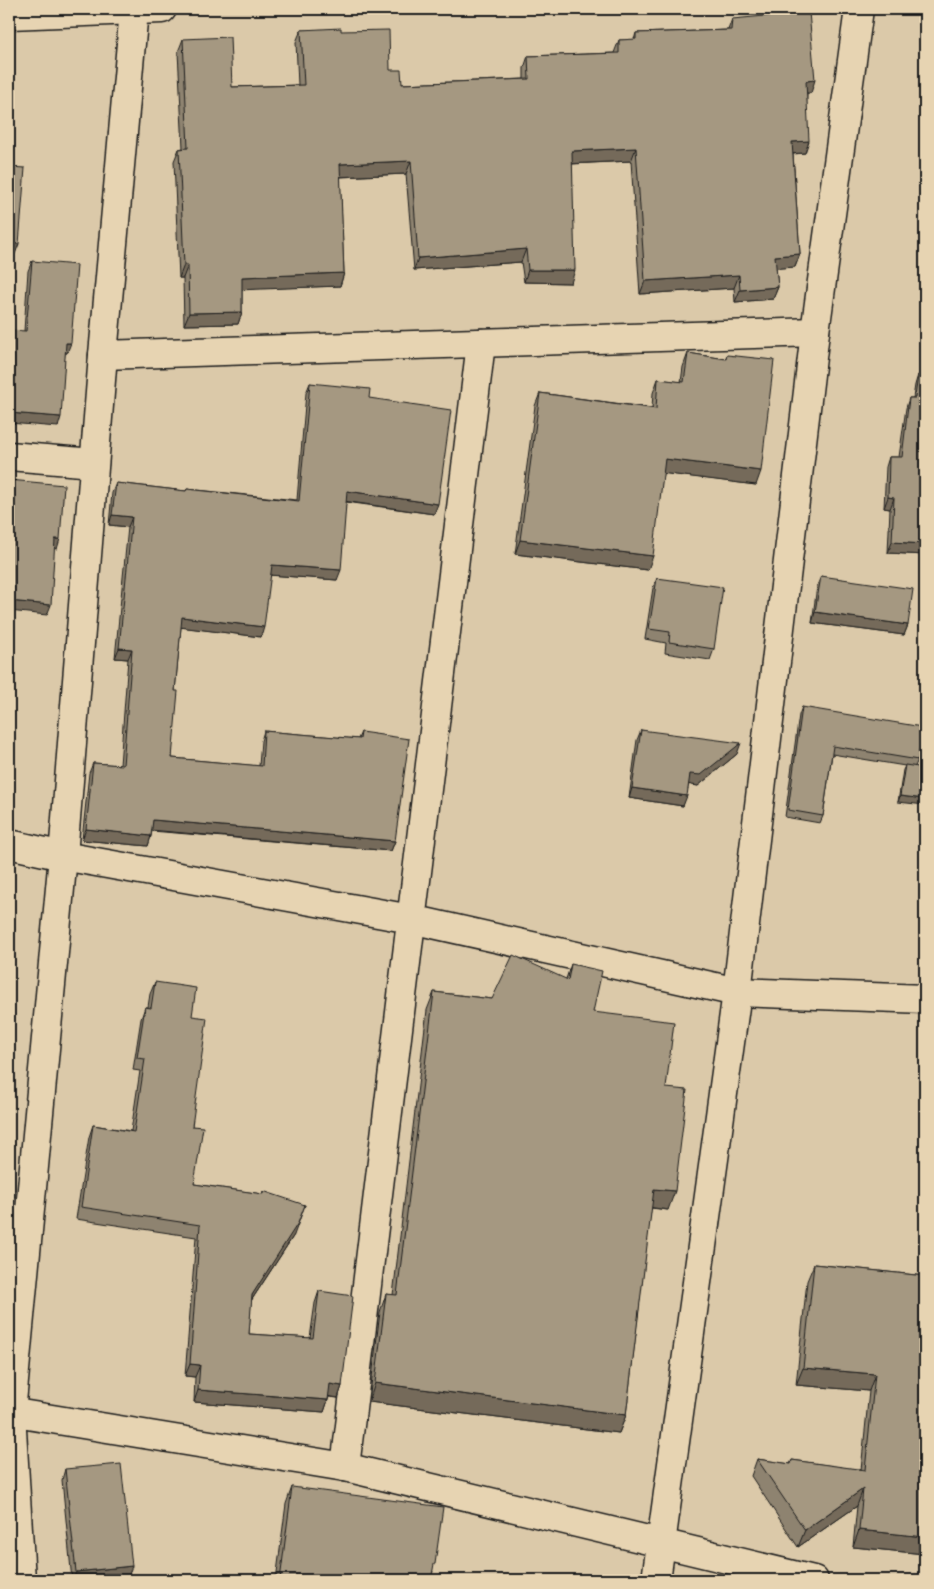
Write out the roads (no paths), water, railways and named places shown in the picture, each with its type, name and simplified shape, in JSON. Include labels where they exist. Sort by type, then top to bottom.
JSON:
[{"type":"street","points":[[9,15],[162,9]]},
{"type":"street","points":[[656,1580],[737,992],[815,332],[859,9]]},
{"type":"street","points":[[21,1580],[10,1412],[63,856],[103,355],[134,10]]},
{"type":"street","points":[[103,355],[815,332]]},
{"type":"street","points":[[345,1468],[481,343]]},
{"type":"street","points":[[9,456],[94,463]]},
{"type":"street","points":[[9,844],[63,856],[411,919],[737,992],[925,998]]},
{"type":"street","points":[[10,1412],[345,1468],[814,1580]]}]
